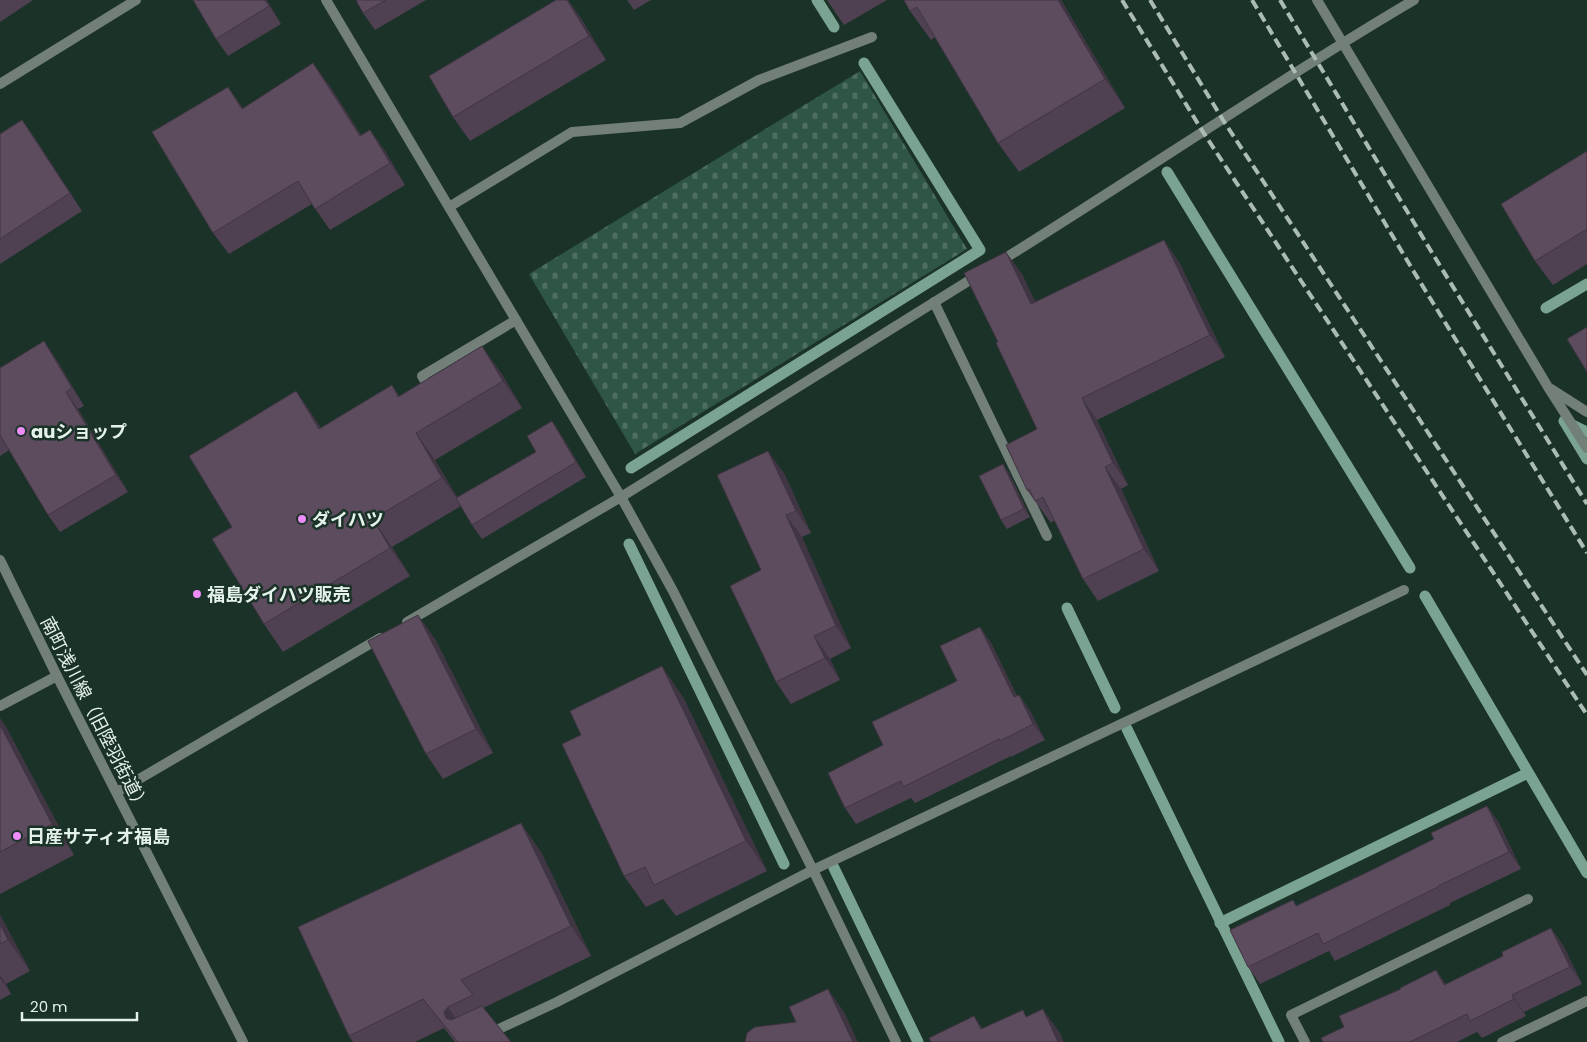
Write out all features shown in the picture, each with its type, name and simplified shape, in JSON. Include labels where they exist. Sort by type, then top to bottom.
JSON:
[{"type":"street","points":[[0,84],[136,0]]},
{"type":"street","points":[[326,0],[621,497],[673,591],[813,870],[896,1042]]},
{"type":"street","points":[[1318,0],[1548,387],[1587,448]]},
{"type":"street","points":[[117,792],[621,497],[1066,221],[1343,42],[1414,0]]},
{"type":"street","points":[[449,207],[572,132],[680,123],[759,80],[872,37]]},
{"type":"street","points":[[934,302],[1046,536]]},
{"type":"street","points":[[436,399],[422,376],[516,320]]},
{"type":"street","points":[[1548,387],[1587,412]]},
{"type":"street","name":"南町浅川線（旧陸羽街道）","points":[[0,560],[243,1042]]},
{"type":"street","points":[[471,1042],[557,1002],[813,870],[1404,590]]},
{"type":"street","points":[[0,706],[57,676]]},
{"type":"street","points":[[1305,1042],[1291,1015],[1528,899]]},
{"type":"street","points":[[1502,1042],[1587,1000]]},
{"type":"green space","points":[[860,71],[967,249],[635,454],[529,274]]},
{"type":"building","points":[[193,0],[265,0],[269,6],[216,39]]},
{"type":"building","points":[[356,0],[386,0],[363,13]]},
{"type":"building","points":[[556,0],[567,0],[589,36],[453,117],[429,76]]},
{"type":"building","points":[[904,0],[1058,0],[1105,79],[998,143],[917,7],[910,11]]},
{"type":"building","points":[[313,63],[360,136],[370,130],[390,163],[315,209],[298,181],[213,233],[152,132],[228,87],[242,109]]},
{"type":"building","points":[[22,120],[70,193],[0,239],[0,134]]},
{"type":"building","points":[[1587,151],[1587,229],[1535,261],[1501,204]]},
{"type":"building","points":[[1164,240],[1210,335],[1082,398],[1113,463],[1105,467],[1144,549],[1083,579],[1043,497],[1035,501],[1029,489],[1027,490],[1006,445],[1037,429],[996,343],[998,342],[964,273],[1006,252],[1031,304]]},
{"type":"building","points":[[1587,327],[1587,372],[1567,339]]},
{"type":"building","points":[[44,341],[72,388],[66,392],[116,475],[48,515],[0,435],[0,368]]},
{"type":"building","points":[[482,346],[503,381],[416,433],[442,478],[373,519],[390,548],[264,624],[212,539],[232,527],[189,456],[296,391],[319,429],[392,385],[398,397]]},
{"type":"building","points":[[552,421],[576,462],[472,525],[456,498],[536,452],[527,436]]},
{"type":"building","points":[[768,451],[796,511],[786,515],[836,626],[814,636],[825,658],[776,682],[730,586],[761,570],[717,475]]},
{"type":"building","points":[[1003,464],[1024,509],[1001,520],[979,476]]},
{"type":"building","points":[[418,615],[476,729],[426,754],[368,641]]},
{"type":"building","points":[[980,627],[1014,697],[1019,695],[1033,724],[903,787],[901,781],[845,808],[828,773],[883,745],[872,722],[957,681],[940,646]]},
{"type":"building","points":[[662,666],[746,841],[654,885],[645,867],[624,876],[562,744],[581,735],[570,711]]},
{"type":"building","points":[[0,725],[52,824],[0,852]]},
{"type":"building","points":[[1487,806],[1509,852],[1323,944],[1318,933],[1248,967],[1230,930],[1293,900],[1296,906],[1374,869],[1434,839],[1431,833]]},
{"type":"building","points":[[521,823],[571,926],[461,980],[473,995],[448,1007],[444,1012],[446,1018],[451,1020],[482,1006],[511,1042],[458,1042],[423,999],[349,1036],[298,927]]},
{"type":"building","points":[[0,924],[8,940],[0,944]]},
{"type":"building","points":[[1551,928],[1570,967],[1512,995],[1514,999],[1470,1021],[1467,1014],[1410,1042],[1323,1042],[1321,1038],[1344,1027],[1339,1016],[1401,989],[1436,970],[1444,985],[1503,956],[1502,952]]},
{"type":"building","points":[[828,989],[853,1042],[745,1042],[747,1033],[755,1027],[796,1022],[789,1007]]},
{"type":"building","points":[[1043,1009],[1058,1042],[931,1042],[929,1038],[974,1016],[981,1029],[1023,1010],[1026,1017]]},
{"type":"waterway","points":[[817,0],[834,27]]},
{"type":"waterway","points":[[631,468],[980,250],[864,63]]},
{"type":"waterway","points":[[1167,172],[1410,568]]},
{"type":"waterway","points":[[1546,308],[1587,284]]},
{"type":"waterway","points":[[1587,432],[1564,421],[1587,459]]},
{"type":"waterway","points":[[629,544],[784,864]]},
{"type":"waterway","points":[[1425,596],[1587,873]]},
{"type":"waterway","points":[[1067,608],[1115,708]]},
{"type":"waterway","points":[[1127,729],[1279,1042]]},
{"type":"waterway","points":[[1220,923],[1528,773]]},
{"type":"waterway","points":[[834,868],[918,1042]]},
{"type":"railway","points":[[1122,0],[1203,132],[1587,715]]},
{"type":"railway","points":[[1150,0],[1223,120],[1587,675]]},
{"type":"railway","points":[[1252,0],[1414,272],[1587,553]]},
{"type":"railway","points":[[1280,0],[1434,256],[1587,504]]},
{"type":"place","name":"auショップ","points":[[21,431]]},
{"type":"place","name":"ダイハツ","points":[[302,519]]},
{"type":"place","name":"福島ダイハツ販売","points":[[197,594]]},
{"type":"place","name":"日産サティオ福島","points":[[17,836]]}]
